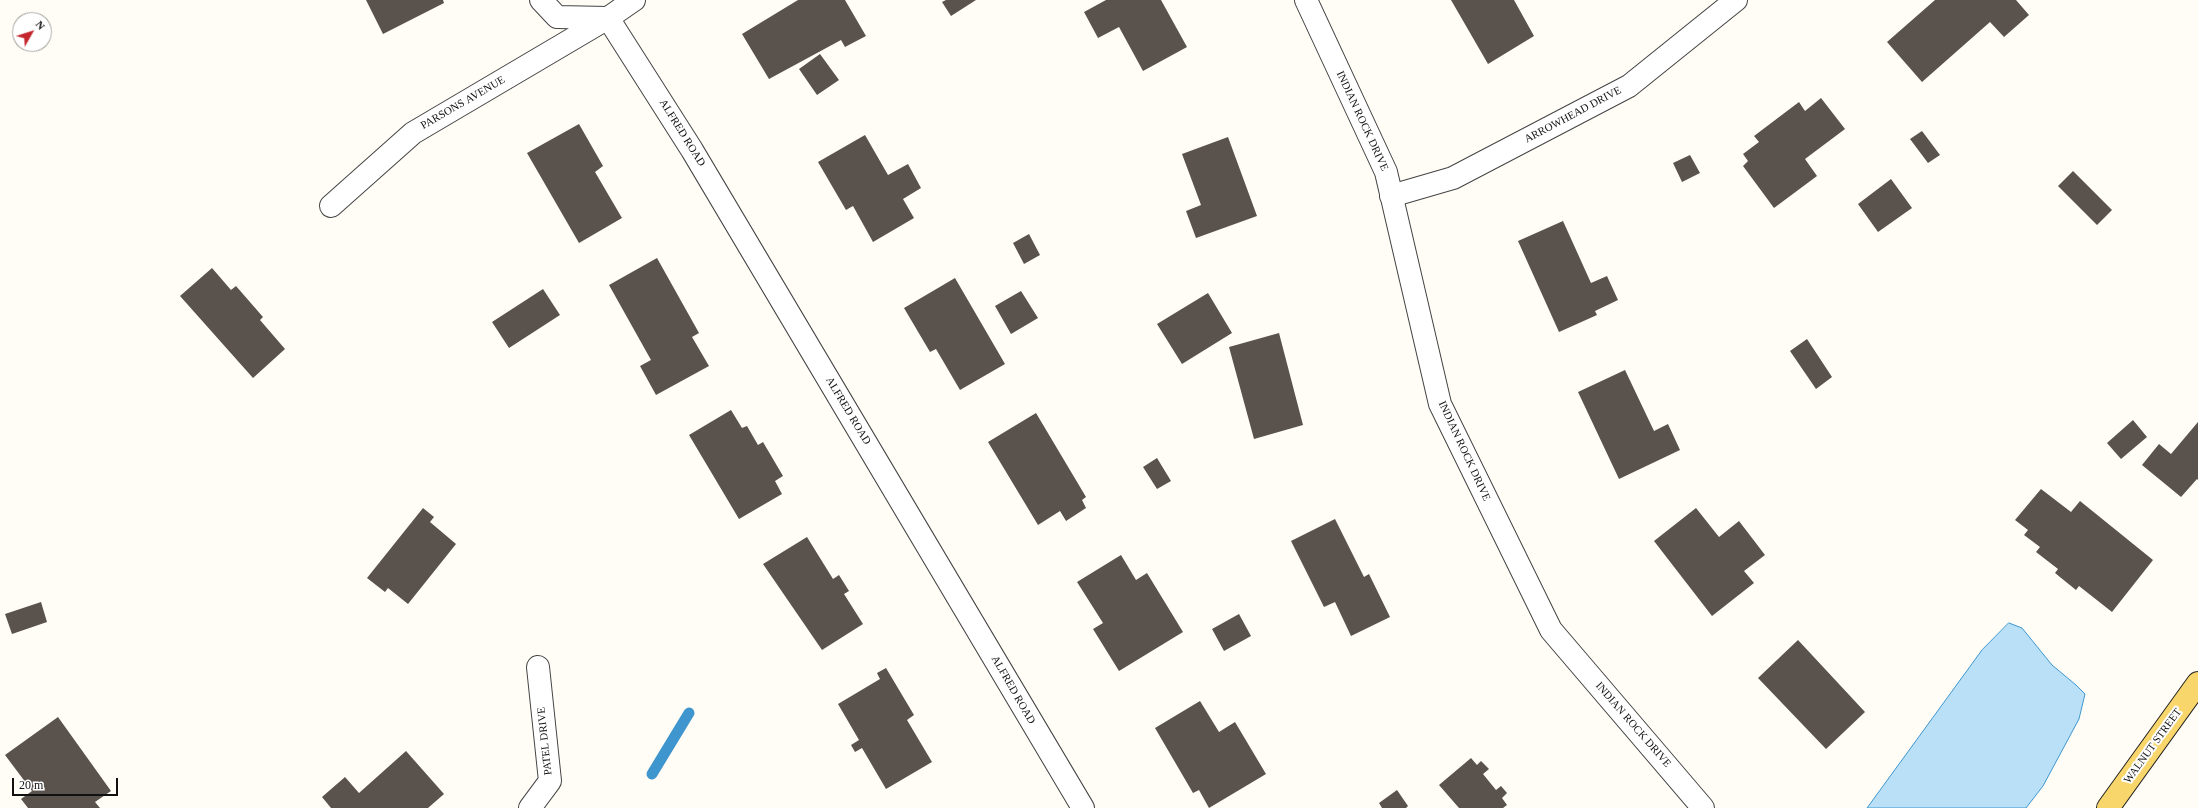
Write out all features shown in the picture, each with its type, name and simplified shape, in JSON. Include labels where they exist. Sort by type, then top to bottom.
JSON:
[{"type":"main road","name":"WALNUT STREET","points":[[2108,808],[2198,683]]},
{"type":"street","points":[[541,0],[557,17],[608,18]]},
{"type":"street","name":"PARSONS AVENUE","points":[[331,206],[413,133],[608,18],[634,0]]},
{"type":"street","name":"INDIAN ROCK DRIVE","points":[[1306,0],[1386,172],[1440,404],[1551,630],[1703,808]]},
{"type":"street","name":"ARROWHEAD DRIVE","points":[[1392,196],[1453,178],[1628,86],[1736,0]]},
{"type":"street","name":"ALFRED ROAD","points":[[608,18],[692,150],[1083,808]]},
{"type":"street","name":"PATEL DRIVE","points":[[530,808],[550,781],[538,667]]},
{"type":"water","points":[[2009,623],[2022,628],[2052,665],[2085,694],[2079,719],[2043,786],[2026,808],[1867,808],[1982,650]]},
{"type":"building","points":[[366,0],[443,0],[444,3],[383,34]]},
{"type":"building","points":[[798,0],[845,0],[866,36],[845,47],[841,40],[769,79],[742,34]]},
{"type":"building","points":[[946,0],[976,0],[951,16],[942,2]]},
{"type":"building","points":[[1106,0],[1161,0],[1187,47],[1143,71],[1119,27],[1098,38],[1084,12]]},
{"type":"building","points":[[1451,0],[1514,0],[1534,36],[1488,64]]},
{"type":"building","points":[[1935,0],[2016,0],[2029,15],[2004,37],[1990,22],[1922,82],[1887,42]]},
{"type":"building","points":[[820,54],[839,80],[817,95],[799,69]]},
{"type":"building","points":[[1821,98],[1845,129],[1805,159],[1817,176],[1774,208],[1743,166],[1748,161],[1743,154],[1759,142],[1754,136],[1799,102],[1805,111]]},
{"type":"building","points":[[579,124],[603,166],[595,172],[622,218],[579,243],[527,153]]},
{"type":"building","points":[[1922,131],[1940,155],[1928,163],[1910,139]]},
{"type":"building","points":[[865,135],[888,175],[908,164],[921,188],[903,199],[914,218],[873,242],[853,206],[846,210],[818,162]]},
{"type":"building","points":[[1228,137],[1257,216],[1196,238],[1186,211],[1201,205],[1182,154]]},
{"type":"building","points":[[1690,155],[1700,173],[1682,182],[1673,163]]},
{"type":"building","points":[[2073,171],[2112,210],[2097,225],[2058,186]]},
{"type":"building","points":[[1891,179],[1912,208],[1878,232],[1858,204]]},
{"type":"building","points":[[1563,221],[1591,283],[1607,276],[1618,300],[1595,311],[1597,315],[1559,332],[1518,241]]},
{"type":"building","points":[[1029,234],[1040,255],[1024,264],[1013,243]]},
{"type":"building","points":[[657,258],[699,333],[692,337],[709,366],[656,395],[640,366],[651,360],[609,285]]},
{"type":"building","points":[[212,268],[231,290],[236,286],[263,317],[260,320],[285,349],[253,378],[180,296]]},
{"type":"building","points":[[955,278],[1005,364],[960,390],[936,349],[930,352],[904,308]]},
{"type":"building","points":[[543,289],[560,315],[509,348],[492,322]]},
{"type":"building","points":[[1021,291],[1038,318],[1011,334],[995,306]]},
{"type":"building","points":[[1208,293],[1232,333],[1182,364],[1157,324]]},
{"type":"building","points":[[1279,333],[1303,425],[1254,439],[1229,347]]},
{"type":"building","points":[[1807,339],[1832,377],[1816,389],[1790,351]]},
{"type":"building","points":[[1625,370],[1654,431],[1668,424],[1680,450],[1619,479],[1578,392]]},
{"type":"building","points":[[731,410],[742,428],[747,426],[758,445],[763,442],[783,476],[775,481],[782,494],[739,519],[689,435]]},
{"type":"building","points":[[1036,413],[1086,497],[1082,500],[1086,508],[1066,521],[1060,511],[1038,525],[988,442]]},
{"type":"building","points":[[2133,420],[2147,437],[2121,459],[2107,443]]},
{"type":"building","points":[[2198,422],[2198,480],[2197,479],[2181,497],[2142,465],[2159,444],[2171,454]]},
{"type":"building","points":[[1157,458],[1171,481],[1157,489],[1143,467]]},
{"type":"building","points":[[2041,489],[2071,512],[2080,501],[2153,560],[2112,612],[2079,586],[2076,590],[2055,573],[2058,569],[2036,552],[2040,547],[2024,535],[2028,530],[2015,520]]},
{"type":"building","points":[[423,508],[434,517],[430,522],[456,544],[408,604],[388,588],[385,592],[367,578]]},
{"type":"building","points":[[1696,508],[1719,537],[1739,521],[1765,555],[1744,571],[1754,583],[1712,616],[1654,541]]},
{"type":"building","points":[[1335,519],[1364,577],[1369,574],[1390,617],[1351,636],[1335,602],[1324,607],[1291,541]]},
{"type":"building","points":[[807,537],[833,579],[839,575],[849,591],[844,594],[863,624],[822,650],[763,564]]},
{"type":"building","points":[[1121,555],[1136,580],[1147,573],[1183,632],[1119,671],[1093,629],[1103,623],[1077,582]]},
{"type":"building","points":[[41,602],[47,622],[12,634],[5,614]]},
{"type":"building","points":[[1239,614],[1251,636],[1224,651],[1212,629]]},
{"type":"building","points":[[1798,640],[1865,712],[1826,749],[1758,678]]},
{"type":"building","points":[[886,668],[914,715],[907,720],[932,762],[886,789],[862,748],[855,752],[851,745],[859,740],[838,704],[880,679],[877,673]]},
{"type":"building","points":[[1200,701],[1219,732],[1235,722],[1266,774],[1209,808],[1199,790],[1193,793],[1155,728]]},
{"type":"building","points":[[58,717],[111,791],[95,802],[100,808],[28,808],[21,799],[32,791],[5,755]]},
{"type":"building","points":[[406,751],[444,794],[428,808],[331,808],[322,797],[345,777],[359,793]]},
{"type":"building","points":[[1471,758],[1477,765],[1481,761],[1489,769],[1483,774],[1496,790],[1501,786],[1507,793],[1502,798],[1507,805],[1503,808],[1459,808],[1439,785]]},
{"type":"building","points":[[1397,790],[1408,806],[1406,808],[1382,808],[1379,803]]},
{"type":"waterway","points":[[652,774],[689,713]]}]
